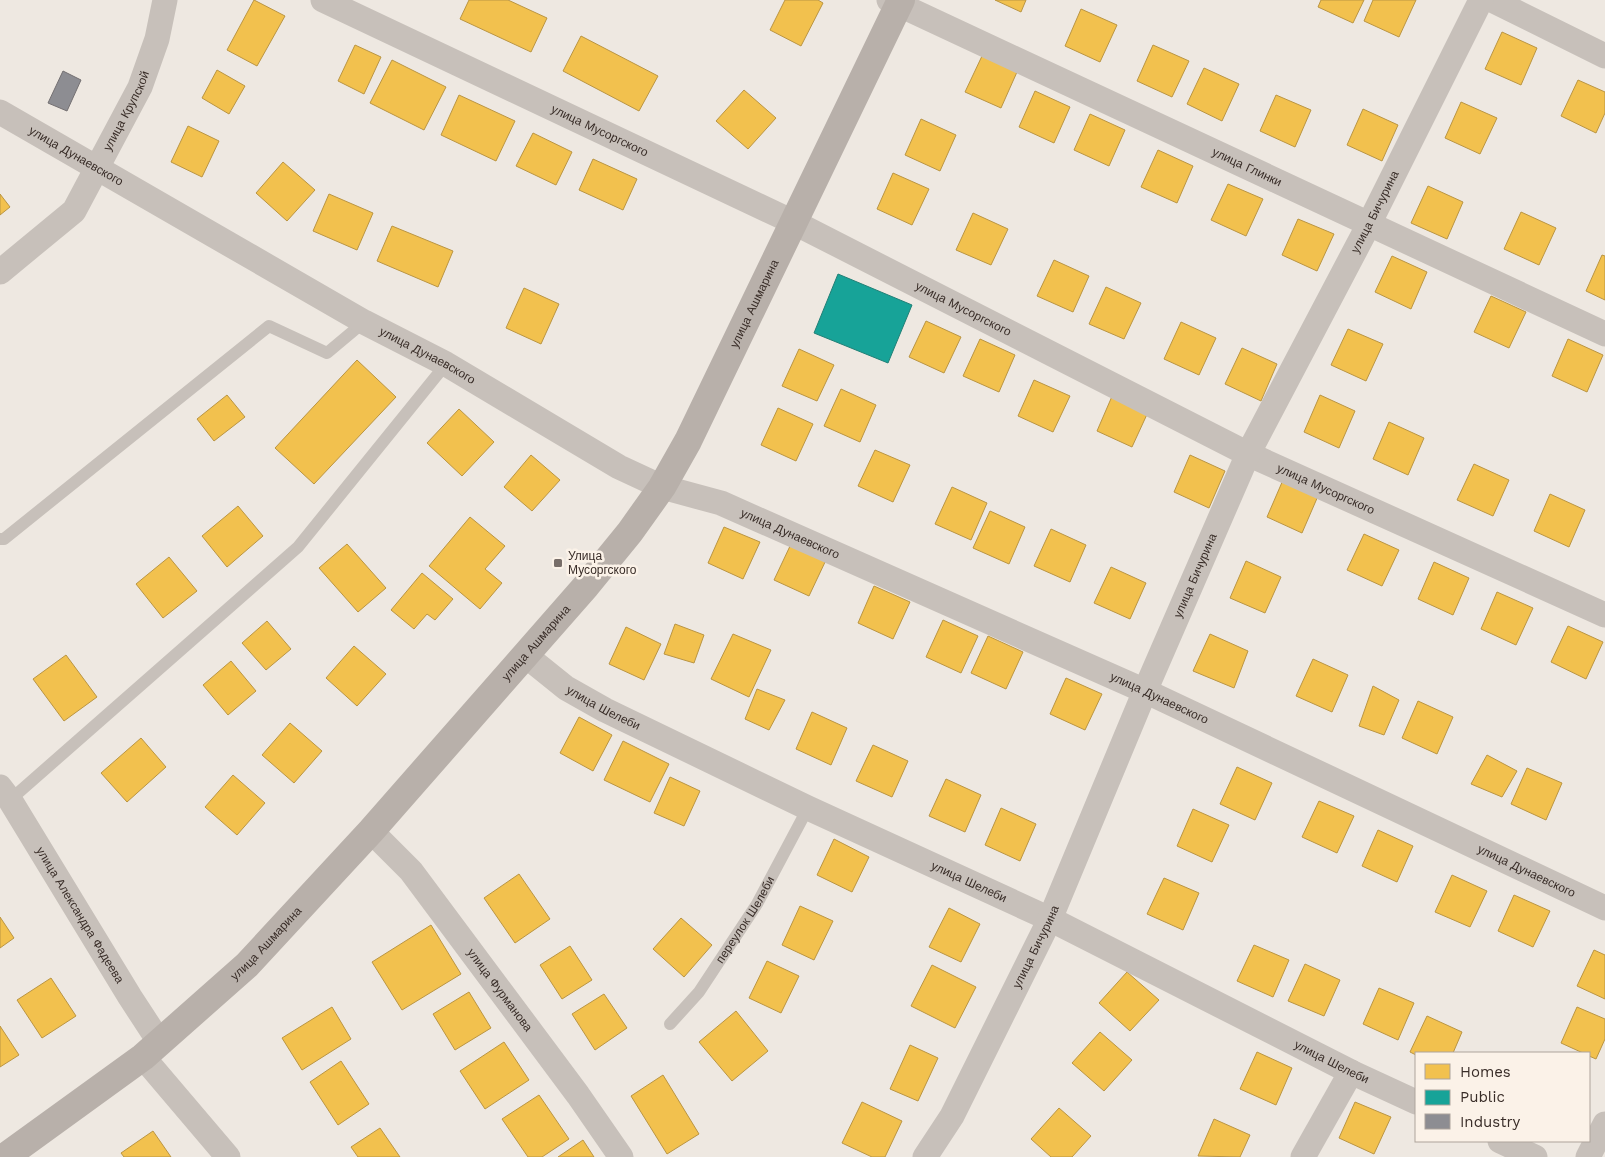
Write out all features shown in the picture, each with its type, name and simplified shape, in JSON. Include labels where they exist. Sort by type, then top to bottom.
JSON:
[{"type":"street","name":"улица Крупской","points":[[0,272],[74,211],[140,87],[157,39],[165,0]]},
{"type":"street","name":"улица Мусоргского","points":[[323,0],[794,222],[1248,454],[1605,615]]},
{"type":"street","name":"улица Бичурина","points":[[925,1157],[952,1116],[1050,919],[1145,691],[1248,454],[1369,224],[1481,0]]},
{"type":"street","points":[[1492,0],[1605,56]]},
{"type":"street","name":"улица Ашмарина","points":[[5,1157],[151,1050],[247,965],[371,831],[586,586],[630,532],[662,487],[720,378],[896,2]]},
{"type":"street","name":"улица Глинки","points":[[896,2],[1605,334]]},
{"type":"street","name":"улица Дунаевского","points":[[0,112],[364,322],[446,364],[619,467],[662,487],[721,503],[1145,691],[1605,908]]},
{"type":"street","name":"улица Шелеби","points":[[525,655],[566,688],[605,710],[808,808],[1050,919],[1351,1072],[1415,1102]]},
{"type":"street","name":"улица Александра Фадеева","points":[[5,793],[125,988],[151,1050],[228,1157]]},
{"type":"street","name":"улица Фурманова","points":[[371,831],[411,871],[578,1095],[621,1157]]},
{"type":"street","points":[[1303,1157],[1351,1072]]},
{"type":"street","points":[[1588,1157],[1605,1124]]},
{"type":"street","points":[[1502,1142],[1535,1157]]},
{"type":"lane","points":[[0,539],[4,539],[269,326],[327,353],[364,322]]},
{"type":"lane","points":[[5,793],[298,547],[446,364]]},
{"type":"lane","name":"переулок Шелеби","points":[[670,1024],[699,992],[752,912],[808,808]]},
{"type":"building: Homes","points":[[254,0],[285,16],[257,66],[227,50]]},
{"type":"building: Homes","points":[[469,0],[508,0],[547,18],[531,52],[460,19]]},
{"type":"building: Homes","points":[[785,0],[818,0],[823,3],[801,46],[770,30]]},
{"type":"building: Homes","points":[[995,0],[1026,0],[1021,12]]},
{"type":"building: Homes","points":[[1321,0],[1364,0],[1353,23],[1318,7]]},
{"type":"building: Homes","points":[[1373,0],[1416,0],[1399,37],[1364,21]]},
{"type":"building: Homes","points":[[1081,9],[1117,25],[1100,62],[1065,46]]},
{"type":"building: Homes","points":[[1502,32],[1537,48],[1521,85],[1485,69]]},
{"type":"building: Homes","points":[[581,36],[658,76],[639,111],[563,71]]},
{"type":"building: Homes","points":[[355,45],[381,57],[364,94],[338,81]]},
{"type":"building: Homes","points":[[1153,45],[1189,61],[1172,97],[1137,81]]},
{"type":"building: Homes","points":[[982,56],[1017,72],[1001,108],[965,92]]},
{"type":"building: Homes","points":[[392,60],[446,87],[424,130],[370,103]]},
{"type":"building: Homes","points":[[1204,68],[1239,84],[1222,121],[1187,104]]},
{"type":"building: Homes","points":[[217,70],[245,86],[229,114],[202,98]]},
{"type":"building: Homes","points":[[1578,80],[1605,92],[1605,113],[1596,133],[1561,116]]},
{"type":"building: Homes","points":[[744,90],[776,118],[748,149],[716,121]]},
{"type":"building: Homes","points":[[1035,91],[1070,107],[1054,143],[1019,127]]},
{"type":"building: Homes","points":[[459,95],[515,121],[496,161],[441,135]]},
{"type":"building: Homes","points":[[1276,95],[1311,110],[1295,147],[1260,131]]},
{"type":"building: Homes","points":[[1461,102],[1497,118],[1480,154],[1445,138]]},
{"type":"building: Homes","points":[[1363,109],[1398,125],[1382,161],[1347,145]]},
{"type":"building: Homes","points":[[1090,114],[1125,130],[1109,166],[1074,150]]},
{"type":"building: Homes","points":[[921,119],[956,135],[940,171],[905,155]]},
{"type":"building: Homes","points":[[188,126],[219,141],[202,177],[171,162]]},
{"type":"building: Homes","points":[[533,133],[572,152],[556,185],[516,166]]},
{"type":"building: Homes","points":[[1158,150],[1193,166],[1177,203],[1141,187]]},
{"type":"building: Homes","points":[[593,159],[637,179],[623,210],[579,190]]},
{"type":"building: Homes","points":[[283,162],[315,190],[287,221],[256,193]]},
{"type":"building: Homes","points":[[893,173],[929,189],[912,225],[877,209]]},
{"type":"building: Homes","points":[[1228,184],[1263,199],[1246,236],[1211,220]]},
{"type":"building: Homes","points":[[1428,186],[1463,202],[1447,239],[1411,223]]},
{"type":"building: Homes","points":[[0,194],[10,207],[0,215]]},
{"type":"building: Homes","points":[[329,194],[373,213],[357,250],[313,231]]},
{"type":"building: Homes","points":[[1521,212],[1556,228],[1539,265],[1504,249]]},
{"type":"building: Homes","points":[[973,213],[1008,229],[991,265],[956,250]]},
{"type":"building: Homes","points":[[1298,219],[1334,234],[1317,271],[1282,255]]},
{"type":"building: Homes","points":[[392,226],[453,251],[438,287],[377,261]]},
{"type":"building: Homes","points":[[1602,255],[1605,256],[1605,300],[1586,291]]},
{"type":"building: Homes","points":[[1392,256],[1427,272],[1411,309],[1375,292]]},
{"type":"building: Homes","points":[[1054,260],[1089,276],[1073,312],[1037,296]]},
{"type":"building: Homes","points":[[1106,287],[1141,303],[1124,339],[1089,324]]},
{"type":"building: Homes","points":[[524,288],[559,304],[541,344],[506,328]]},
{"type":"building: Homes","points":[[1491,296],[1526,312],[1509,348],[1474,332]]},
{"type":"building: Homes","points":[[926,321],[961,337],[944,373],[909,357]]},
{"type":"building: Homes","points":[[1181,322],[1216,338],[1199,375],[1164,359]]},
{"type":"building: Homes","points":[[1348,329],[1383,344],[1366,381],[1331,365]]},
{"type":"building: Homes","points":[[980,339],[1015,355],[999,392],[963,376]]},
{"type":"building: Homes","points":[[1568,339],[1603,355],[1587,392],[1552,376]]},
{"type":"building: Homes","points":[[1242,348],[1277,364],[1261,401],[1225,384]]},
{"type":"building: Homes","points":[[799,349],[834,365],[817,401],[782,386]]},
{"type":"building: Homes","points":[[357,360],[396,397],[314,484],[275,448]]},
{"type":"building: Homes","points":[[1034,380],[1070,396],[1053,432],[1018,416]]},
{"type":"building: Homes","points":[[841,389],[876,405],[860,442],[824,426]]},
{"type":"building: Homes","points":[[1113,394],[1149,410],[1132,447],[1097,431]]},
{"type":"building: Homes","points":[[227,395],[245,417],[214,441],[197,419]]},
{"type":"building: Homes","points":[[1320,395],[1355,411],[1339,448],[1304,432]]},
{"type":"building: Homes","points":[[778,408],[813,424],[796,461],[761,445]]},
{"type":"building: Homes","points":[[459,409],[494,442],[462,476],[427,443]]},
{"type":"building: Homes","points":[[1389,422],[1424,438],[1408,475],[1373,459]]},
{"type":"building: Homes","points":[[875,450],[910,465],[893,502],[858,486]]},
{"type":"building: Homes","points":[[531,455],[560,480],[532,511],[504,487]]},
{"type":"building: Homes","points":[[1190,455],[1225,471],[1209,508],[1174,492]]},
{"type":"building: Homes","points":[[1474,464],[1509,480],[1493,516],[1457,500]]},
{"type":"building: Homes","points":[[1283,480],[1318,496],[1302,533],[1267,517]]},
{"type":"building: Homes","points":[[952,487],[987,503],[971,540],[935,524]]},
{"type":"building: Homes","points":[[1550,494],[1585,510],[1569,547],[1534,531]]},
{"type":"building: Homes","points":[[238,506],[263,536],[227,567],[202,536]]},
{"type":"building: Homes","points":[[990,511],[1025,527],[1009,564],[973,548]]},
{"type":"building: Homes","points":[[470,517],[505,546],[485,569],[502,583],[480,609],[429,566]]},
{"type":"building: Homes","points":[[724,527],[760,542],[743,579],[708,563]]},
{"type":"building: Homes","points":[[1051,529],[1086,545],[1070,582],[1034,566]]},
{"type":"building: Homes","points":[[1364,534],[1399,550],[1382,586],[1347,570]]},
{"type":"building: Homes","points":[[347,544],[386,588],[358,612],[319,568]]},
{"type":"building: Homes","points":[[791,544],[826,560],[809,596],[774,580]]},
{"type":"building: Homes","points":[[169,557],[197,591],[163,618],[136,584]]},
{"type":"building: Homes","points":[[1246,561],[1281,577],[1265,613],[1230,598]]},
{"type":"building: Homes","points":[[1434,562],[1469,578],[1453,615],[1418,599]]},
{"type":"building: Homes","points":[[1111,567],[1146,583],[1130,619],[1094,603]]},
{"type":"building: Homes","points":[[422,573],[453,599],[435,620],[427,614],[414,629],[391,610]]},
{"type":"building: Homes","points":[[874,586],[910,602],[893,639],[858,623]]},
{"type":"building: Homes","points":[[1497,592],[1533,608],[1516,645],[1481,629]]},
{"type":"building: Homes","points":[[943,620],[978,636],[961,673],[926,657]]},
{"type":"building: Homes","points":[[267,621],[291,649],[266,670],[242,643]]},
{"type":"building: Homes","points":[[675,624],[704,635],[694,663],[664,654]]},
{"type":"building: Homes","points":[[1568,626],[1603,642],[1586,679],[1551,662]]},
{"type":"building: Homes","points":[[626,627],[661,644],[644,680],[609,664]]},
{"type":"building: Homes","points":[[733,634],[771,650],[749,697],[711,679]]},
{"type":"building: Homes","points":[[1210,634],[1248,651],[1234,688],[1193,671]]},
{"type":"building: Homes","points":[[988,636],[1023,652],[1006,689],[971,673]]},
{"type":"building: Homes","points":[[354,646],[386,674],[357,706],[326,678]]},
{"type":"building: Homes","points":[[66,655],[97,697],[64,721],[33,679]]},
{"type":"building: Homes","points":[[1313,659],[1348,675],[1332,712],[1296,696]]},
{"type":"building: Homes","points":[[231,661],[256,691],[228,715],[203,685]]},
{"type":"building: Homes","points":[[1066,678],[1102,694],[1085,730],[1050,714]]},
{"type":"building: Homes","points":[[1373,686],[1399,700],[1384,735],[1359,726]]},
{"type":"building: Homes","points":[[757,689],[785,700],[769,730],[745,719]]},
{"type":"building: Homes","points":[[1418,701],[1453,717],[1437,754],[1402,738]]},
{"type":"building: Homes","points":[[812,712],[847,728],[831,765],[796,749]]},
{"type":"building: Homes","points":[[579,717],[612,735],[593,771],[560,753]]},
{"type":"building: Homes","points":[[290,723],[322,751],[294,783],[262,755]]},
{"type":"building: Homes","points":[[141,738],[166,767],[127,802],[101,773]]},
{"type":"building: Homes","points":[[623,741],[669,764],[650,802],[604,780]]},
{"type":"building: Homes","points":[[873,745],[908,761],[892,797],[856,781]]},
{"type":"building: Homes","points":[[1487,755],[1517,771],[1502,797],[1471,784]]},
{"type":"building: Homes","points":[[1237,767],[1272,783],[1255,820],[1220,804]]},
{"type":"building: Homes","points":[[1527,768],[1562,783],[1546,820],[1511,804]]},
{"type":"building: Homes","points":[[233,775],[265,803],[237,835],[205,807]]},
{"type":"building: Homes","points":[[670,777],[700,791],[684,826],[654,813]]},
{"type":"building: Homes","points":[[946,779],[981,795],[965,832],[929,816]]},
{"type":"building: Homes","points":[[1319,801],[1354,816],[1337,853],[1302,837]]},
{"type":"building: Homes","points":[[1001,808],[1036,824],[1020,861],[985,845]]},
{"type":"building: Homes","points":[[1193,809],[1229,825],[1212,862],[1177,846]]},
{"type":"building: Homes","points":[[1378,830],[1413,846],[1397,882],[1362,866]]},
{"type":"building: Homes","points":[[834,839],[869,857],[852,892],[817,875]]},
{"type":"building: Homes","points":[[519,874],[550,919],[515,943],[484,898]]},
{"type":"building: Homes","points":[[1452,875],[1487,891],[1470,927],[1435,912]]},
{"type":"building: Homes","points":[[1164,878],[1199,893],[1183,930],[1147,914]]},
{"type":"building: Homes","points":[[1514,895],[1550,911],[1533,947],[1498,931]]},
{"type":"building: Homes","points":[[800,906],[833,921],[814,960],[782,945]]},
{"type":"building: Homes","points":[[949,908],[980,924],[961,962],[929,947]]},
{"type":"building: Homes","points":[[0,917],[14,938],[0,948]]},
{"type":"building: Homes","points":[[681,918],[712,945],[684,977],[653,949]]},
{"type":"building: Homes","points":[[431,925],[461,974],[402,1010],[372,962]]},
{"type":"building: Homes","points":[[1254,945],[1289,960],[1273,997],[1237,981]]},
{"type":"building: Homes","points":[[570,946],[592,980],[562,999],[540,965]]},
{"type":"building: Homes","points":[[1594,950],[1605,955],[1605,999],[1577,986]]},
{"type":"building: Homes","points":[[767,961],[799,976],[781,1013],[749,998]]},
{"type":"building: Homes","points":[[1305,964],[1340,980],[1324,1016],[1288,1001]]},
{"type":"building: Homes","points":[[932,965],[976,987],[955,1028],[911,1006]]},
{"type":"building: Homes","points":[[1127,972],[1159,1000],[1130,1031],[1099,1003]]},
{"type":"building: Homes","points":[[51,978],[76,1016],[42,1038],[17,1000]]},
{"type":"building: Homes","points":[[1379,988],[1414,1003],[1398,1040],[1363,1024]]},
{"type":"building: Homes","points":[[469,992],[491,1028],[455,1050],[433,1014]]},
{"type":"building: Homes","points":[[604,994],[627,1028],[595,1050],[572,1014]]},
{"type":"building: Homes","points":[[332,1007],[351,1039],[302,1070],[282,1038]]},
{"type":"building: Homes","points":[[1577,1007],[1605,1019],[1605,1039],[1596,1059],[1590,1056],[1590,1052],[1581,1052],[1561,1043]]},
{"type":"building: Homes","points":[[736,1011],[768,1051],[732,1081],[699,1042]]},
{"type":"building: Homes","points":[[1427,1016],[1462,1032],[1453,1052],[1415,1052],[1415,1054],[1410,1052]]},
{"type":"building: Homes","points":[[0,1026],[19,1055],[0,1067]]},
{"type":"building: Homes","points":[[1100,1032],[1132,1060],[1104,1091],[1072,1063]]},
{"type":"building: Homes","points":[[504,1042],[529,1080],[485,1109],[460,1071]]},
{"type":"building: Homes","points":[[910,1045],[938,1058],[918,1101],[890,1089]]},
{"type":"building: Homes","points":[[1257,1052],[1292,1068],[1276,1105],[1240,1089]]},
{"type":"building: Homes","points":[[341,1061],[369,1104],[338,1125],[310,1082]]},
{"type":"building: Homes","points":[[663,1075],[699,1134],[667,1154],[631,1096]]},
{"type":"building: Homes","points":[[539,1095],[569,1139],[542,1157],[528,1157],[502,1119]]},
{"type":"building: Homes","points":[[862,1102],[902,1121],[885,1157],[872,1157],[842,1143]]},
{"type":"building: Homes","points":[[1355,1102],[1391,1117],[1374,1154],[1339,1138]]},
{"type":"building: Homes","points":[[1059,1108],[1091,1136],[1072,1157],[1051,1157],[1031,1139]]},
{"type":"building: Homes","points":[[1214,1119],[1250,1135],[1240,1157],[1198,1156]]},
{"type":"building: Homes","points":[[380,1128],[400,1157],[358,1157],[351,1147]]},
{"type":"building: Homes","points":[[153,1131],[171,1157],[124,1157],[121,1153]]},
{"type":"building: Homes","points":[[583,1140],[594,1157],[558,1157]]},
{"type":"building: Public","points":[[838,274],[912,305],[888,363],[814,333]]},
{"type":"building: Industry","points":[[63,71],[81,80],[67,111],[48,103]]},
{"type":"place","name":"Улица Мусоргского","points":[[558,563]]}]
